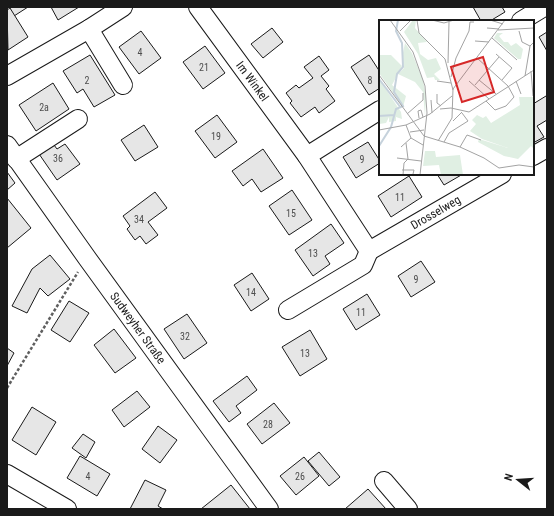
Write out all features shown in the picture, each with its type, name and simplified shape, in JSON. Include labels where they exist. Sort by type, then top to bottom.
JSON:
[{"type":"street","points":[[7,76],[89,29],[123,7]]},
{"type":"street","name":"Im Winkel","points":[[198,7],[307,156],[369,251]]},
{"type":"street","points":[[523,20],[544,7]]},
{"type":"street","points":[[89,29],[123,85]]},
{"type":"street","points":[[307,156],[379,111]]},
{"type":"street","points":[[12,152],[78,119]]},
{"type":"street","points":[[534,155],[547,148]]},
{"type":"street","name":"Sudweyher Straße","points":[[12,152],[269,509]]},
{"type":"street","name":"Drosselweg","points":[[369,251],[500,175]]},
{"type":"street","points":[[288,310],[363,265],[369,251]]},
{"type":"street","points":[[7,474],[67,509]]},
{"type":"street","points":[[384,481],[408,509]]},
{"type":"path","points":[[7,388],[87,258]]},
{"type":"building","points":[[9,7],[28,7],[14,16]]},
{"type":"building","points":[[51,7],[79,7],[58,20]]},
{"type":"building","points":[[473,7],[502,7],[505,12],[492,20],[480,20]]},
{"type":"building","points":[[10,8],[28,37],[8,50],[7,10]]},
{"type":"building","points":[[272,28],[283,42],[263,58],[251,44]]},
{"type":"building","points":[[141,31],[161,58],[139,74],[119,47]]},
{"type":"building","points":[[547,32],[547,51],[539,37]]},
{"type":"building","points":[[205,46],[225,73],[203,89],[183,62]]},
{"type":"building","points":[[90,55],[115,95],[94,107],[83,89],[77,93],[63,71]]},
{"type":"building","points":[[369,55],[379,70],[379,89],[369,95],[351,67]]},
{"type":"building","points":[[319,56],[329,70],[321,76],[329,86],[326,89],[335,101],[319,113],[315,107],[301,117],[290,103],[292,101],[286,93],[296,85],[299,88],[313,78],[304,67]]},
{"type":"building","points":[[53,83],[69,109],[36,131],[19,105]]},
{"type":"building","points":[[546,96],[547,97],[547,120],[537,126],[544,137],[534,142],[534,103]]},
{"type":"building","points":[[217,115],[237,142],[215,158],[195,131]]},
{"type":"building","points":[[144,125],[158,147],[135,161],[121,140]]},
{"type":"building","points":[[51,141],[57,149],[65,144],[80,164],[57,180],[37,151]]},
{"type":"building","points":[[368,142],[379,159],[379,164],[356,178],[343,157]]},
{"type":"building","points":[[263,149],[283,178],[261,192],[252,179],[243,186],[232,171]]},
{"type":"building","points":[[7,172],[15,183],[7,190]]},
{"type":"building","points":[[438,175],[461,175],[444,185]]},
{"type":"building","points":[[409,176],[422,197],[391,217],[378,196]]},
{"type":"building","points":[[292,190],[312,220],[289,235],[269,206]]},
{"type":"building","points":[[155,192],[167,208],[148,222],[158,235],[146,244],[140,236],[135,240],[127,229],[130,226],[123,216]]},
{"type":"building","points":[[7,198],[31,228],[7,248]]},
{"type":"building","points":[[331,224],[344,243],[325,256],[330,264],[313,276],[295,250]]},
{"type":"building","points":[[50,255],[70,279],[48,296],[40,288],[27,313],[12,306],[32,269]]},
{"type":"building","points":[[421,261],[435,282],[411,297],[398,276]]},
{"type":"building","points":[[252,273],[269,299],[251,311],[234,285]]},
{"type":"building","points":[[367,294],[380,315],[356,330],[343,309]]},
{"type":"building","points":[[69,301],[89,313],[70,342],[51,330]]},
{"type":"building","points":[[187,314],[207,343],[184,359],[164,329]]},
{"type":"building","points":[[114,329],[136,358],[115,373],[94,345]]},
{"type":"building","points":[[310,330],[327,359],[300,376],[282,347]]},
{"type":"building","points":[[7,348],[14,353],[7,366]]},
{"type":"building","points":[[247,376],[257,390],[236,406],[241,413],[229,422],[213,401]]},
{"type":"building","points":[[137,391],[150,407],[124,427],[112,410]]},
{"type":"building","points":[[274,403],[290,423],[262,444],[247,424]]},
{"type":"building","points":[[32,407],[56,422],[36,455],[12,440]]},
{"type":"building","points":[[158,426],[177,440],[160,463],[142,449]]},
{"type":"building","points":[[83,434],[95,442],[86,458],[72,448]]},
{"type":"building","points":[[319,452],[340,477],[329,486],[308,461]]},
{"type":"building","points":[[80,456],[110,474],[97,496],[67,478]]},
{"type":"building","points":[[304,457],[319,476],[296,495],[280,476]]},
{"type":"building","points":[[145,480],[166,490],[158,506],[163,509],[130,509]]},
{"type":"building","points":[[231,485],[250,509],[201,509]]},
{"type":"building","points":[[368,489],[386,509],[345,509]]}]
